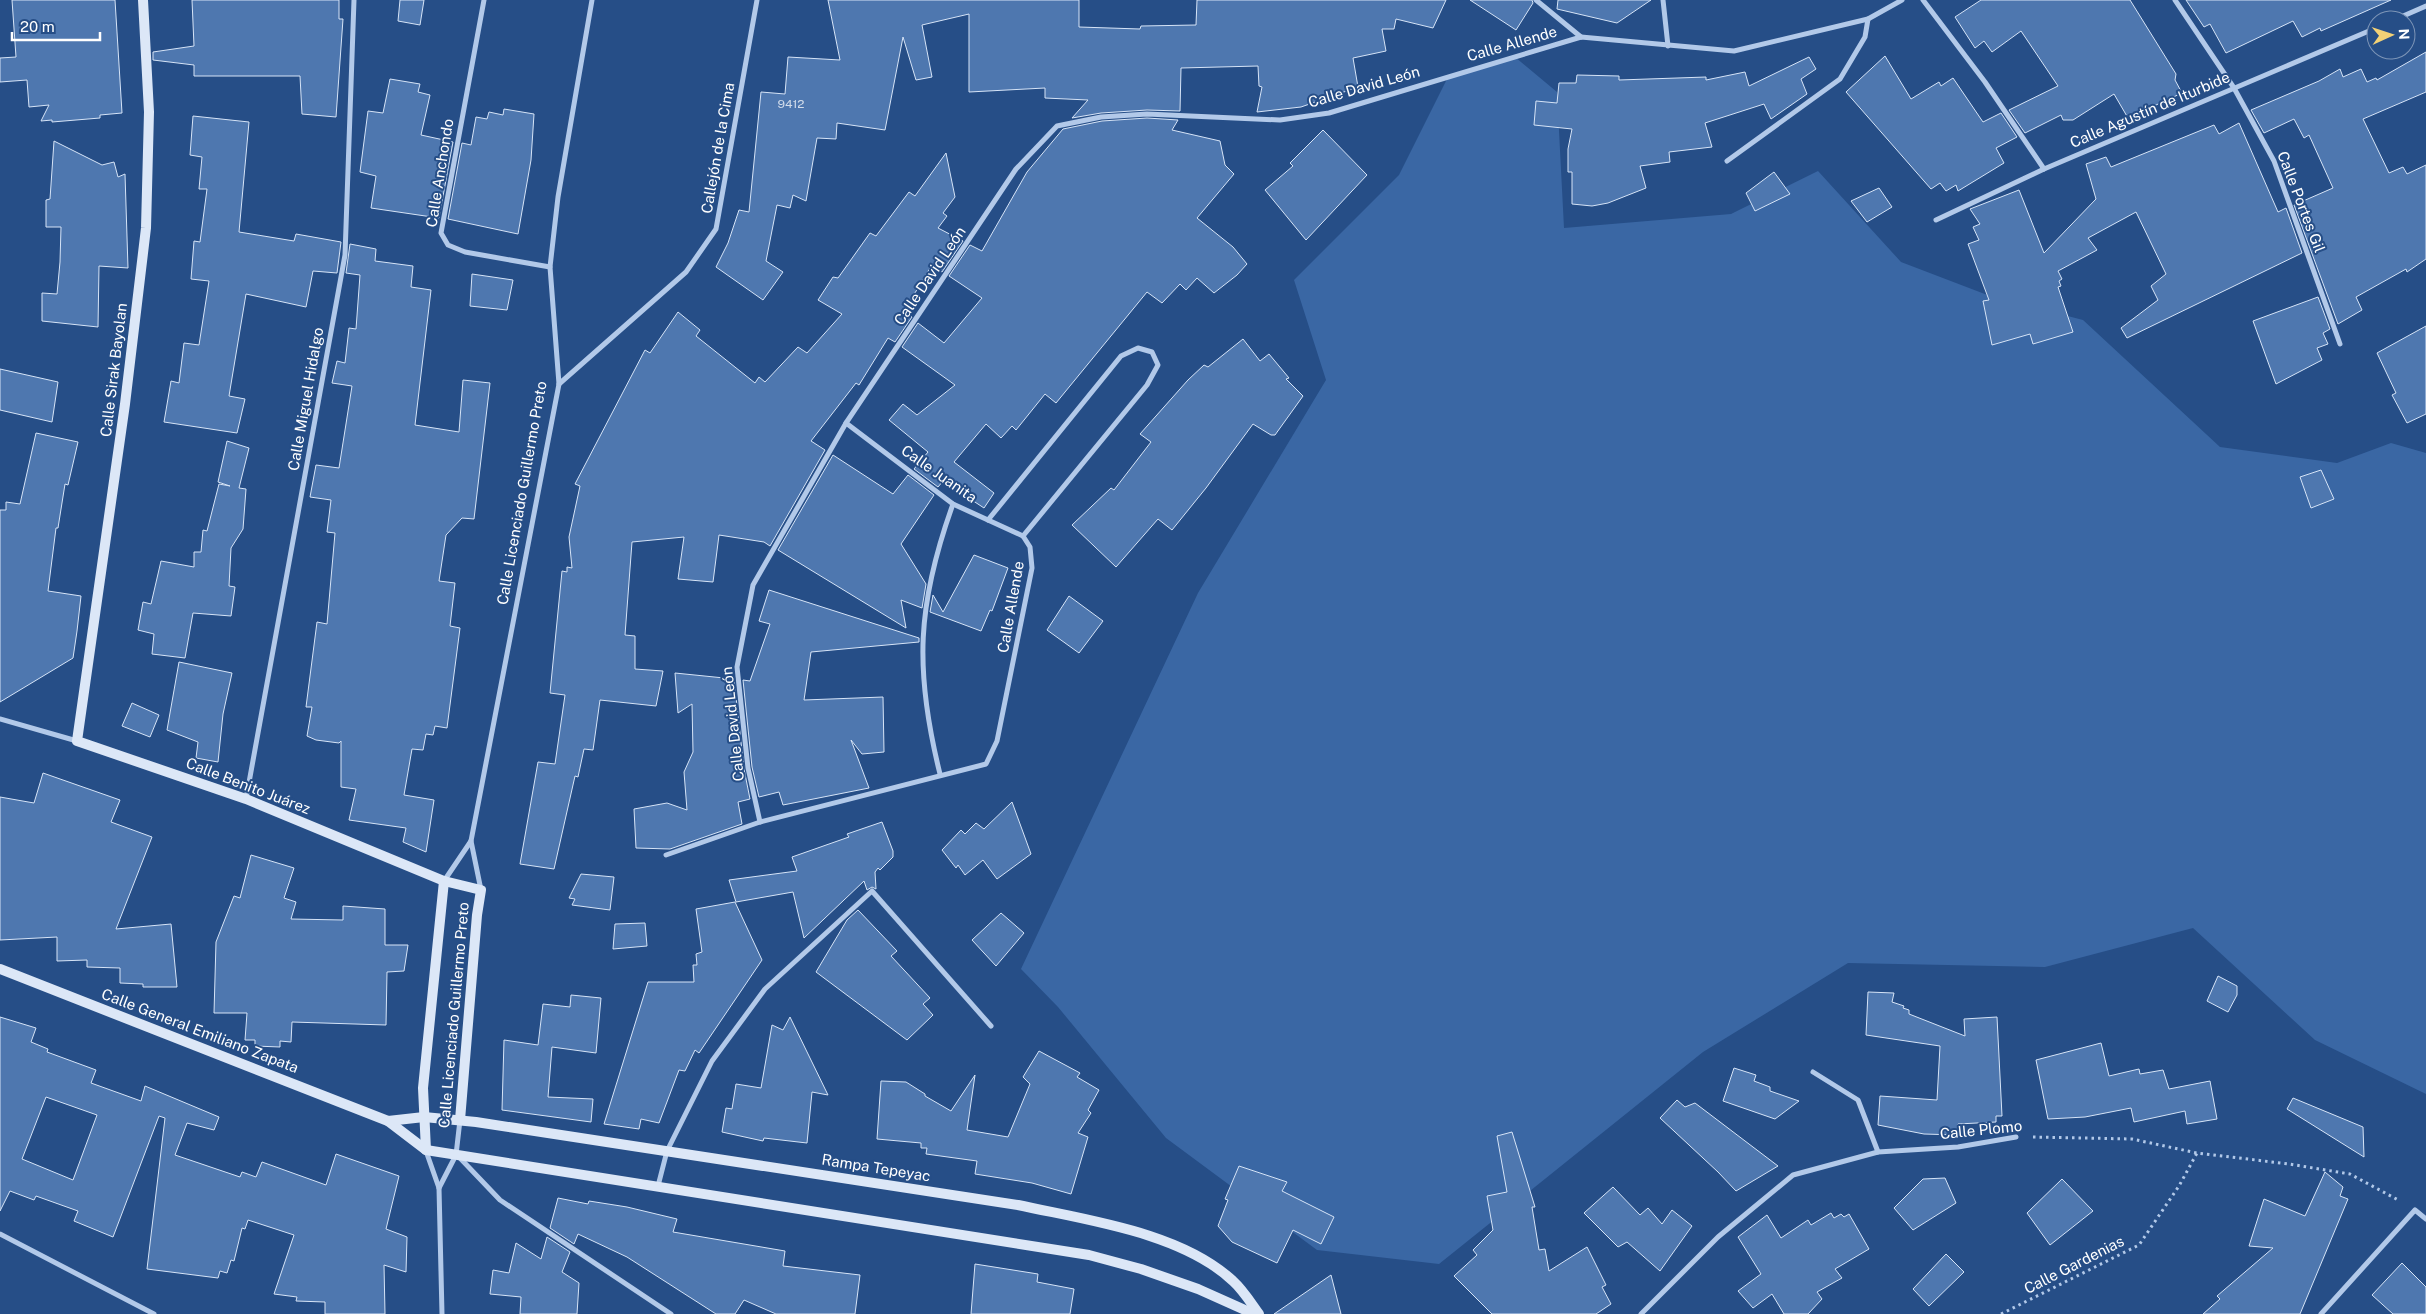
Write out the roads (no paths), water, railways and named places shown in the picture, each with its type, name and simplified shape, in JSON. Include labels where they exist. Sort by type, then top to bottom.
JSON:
[{"type":"main road","name":"Calle Sirak Bayolan","points":[[77,741],[125,404],[146,228],[149,112],[142,0]]},
{"type":"main road","name":"Calle Benito Juárez","points":[[77,741],[246,798],[444,881],[481,890]]},
{"type":"main road","name":"Calle Licenciado Guillermo Preto","points":[[426,1150],[423,1088],[444,881]]},
{"type":"main road","name":"Calle Licenciado Guillermo Preto","points":[[460,1120],[477,914],[481,890]]},
{"type":"main road","name":"Calle General Emiliano Zapata","points":[[0,970],[388,1121],[426,1150],[456,1155]]},
{"type":"main road","name":"Calle General Emiliano Zapata","points":[[388,1121],[424,1116],[460,1120]]},
{"type":"main road","name":"Rampa Tepeyac","points":[[460,1120],[1018,1205],[1151,1237],[1198,1256],[1233,1281],[1259,1314]]},
{"type":"main road","points":[[456,1155],[658,1189],[1089,1255],[1141,1269],[1198,1289],[1254,1314]]},
{"type":"street","name":"Calle Miguel Hidalgo","points":[[246,798],[345,255],[354,0]]},
{"type":"street","name":"Calle Anchondo","points":[[484,0],[441,233],[448,245],[465,252],[550,267]]},
{"type":"street","name":"Calle Licenciado Guillermo Preto","points":[[444,881],[470,841],[558,384],[550,267],[558,197],[592,0]]},
{"type":"street","name":"Callejón de la Cima","points":[[558,384],[686,272],[716,229],[757,0]]},
{"type":"street","points":[[1536,0],[1581,37],[1734,51],[1868,19],[1902,0]]},
{"type":"street","points":[[1663,0],[1668,46]]},
{"type":"street","points":[[1923,0],[1985,82],[2044,169]]},
{"type":"street","name":"Calle Portes Gil","points":[[2175,0],[2234,88],[2274,161],[2340,344]]},
{"type":"street","points":[[1727,161],[1840,79],[1855,58],[1865,37],[1868,19]]},
{"type":"street","name":"Calle Agustín de Iturbide","points":[[1936,220],[2044,169],[2366,32]]},
{"type":"street","name":"Calle Allende","points":[[1449,75],[1581,37]]},
{"type":"street","name":"Calle David León","points":[[760,822],[748,768],[737,667],[753,586],[846,422],[1016,169],[1057,126],[1101,117],[1147,114],[1280,120],[1304,117],[1329,113],[1449,75]]},
{"type":"street","points":[[988,520],[1121,356],[1138,348],[1152,352],[1158,365],[1147,385],[1024,536]]},
{"type":"street","name":"Calle Juanita","points":[[846,422],[953,504],[1024,536]]},
{"type":"street","points":[[940,774],[929,730],[923,684],[922,638],[928,592],[938,547],[953,504]]},
{"type":"street","name":"Calle Allende","points":[[666,855],[760,822],[940,774],[986,764],[997,741],[1032,568],[1030,547],[1024,536]]},
{"type":"street","name":"Calle Benito Juárez","points":[[0,720],[77,741]]},
{"type":"street","name":"Calle Licenciado Guillermo Preto","points":[[470,841],[481,890]]},
{"type":"street","points":[[658,1189],[667,1151],[712,1061],[765,989],[872,891],[991,1026]]},
{"type":"street","points":[[1813,1072],[1858,1100],[1878,1152]]},
{"type":"street","name":"Calle Licenciado Guillermo Preto","points":[[439,1188],[456,1155],[460,1120]]},
{"type":"street","name":"Calle Plomo","points":[[1641,1314],[1718,1237],[1793,1175],[1878,1152],[1958,1147],[2016,1137]]},
{"type":"street","name":"Calle Licenciado Guillermo Preto","points":[[426,1150],[439,1188],[442,1314]]},
{"type":"street","points":[[456,1155],[500,1200],[671,1314]]},
{"type":"street","points":[[2321,1314],[2416,1210],[2426,1219]]},
{"type":"street","points":[[0,1234],[154,1314]]}]
